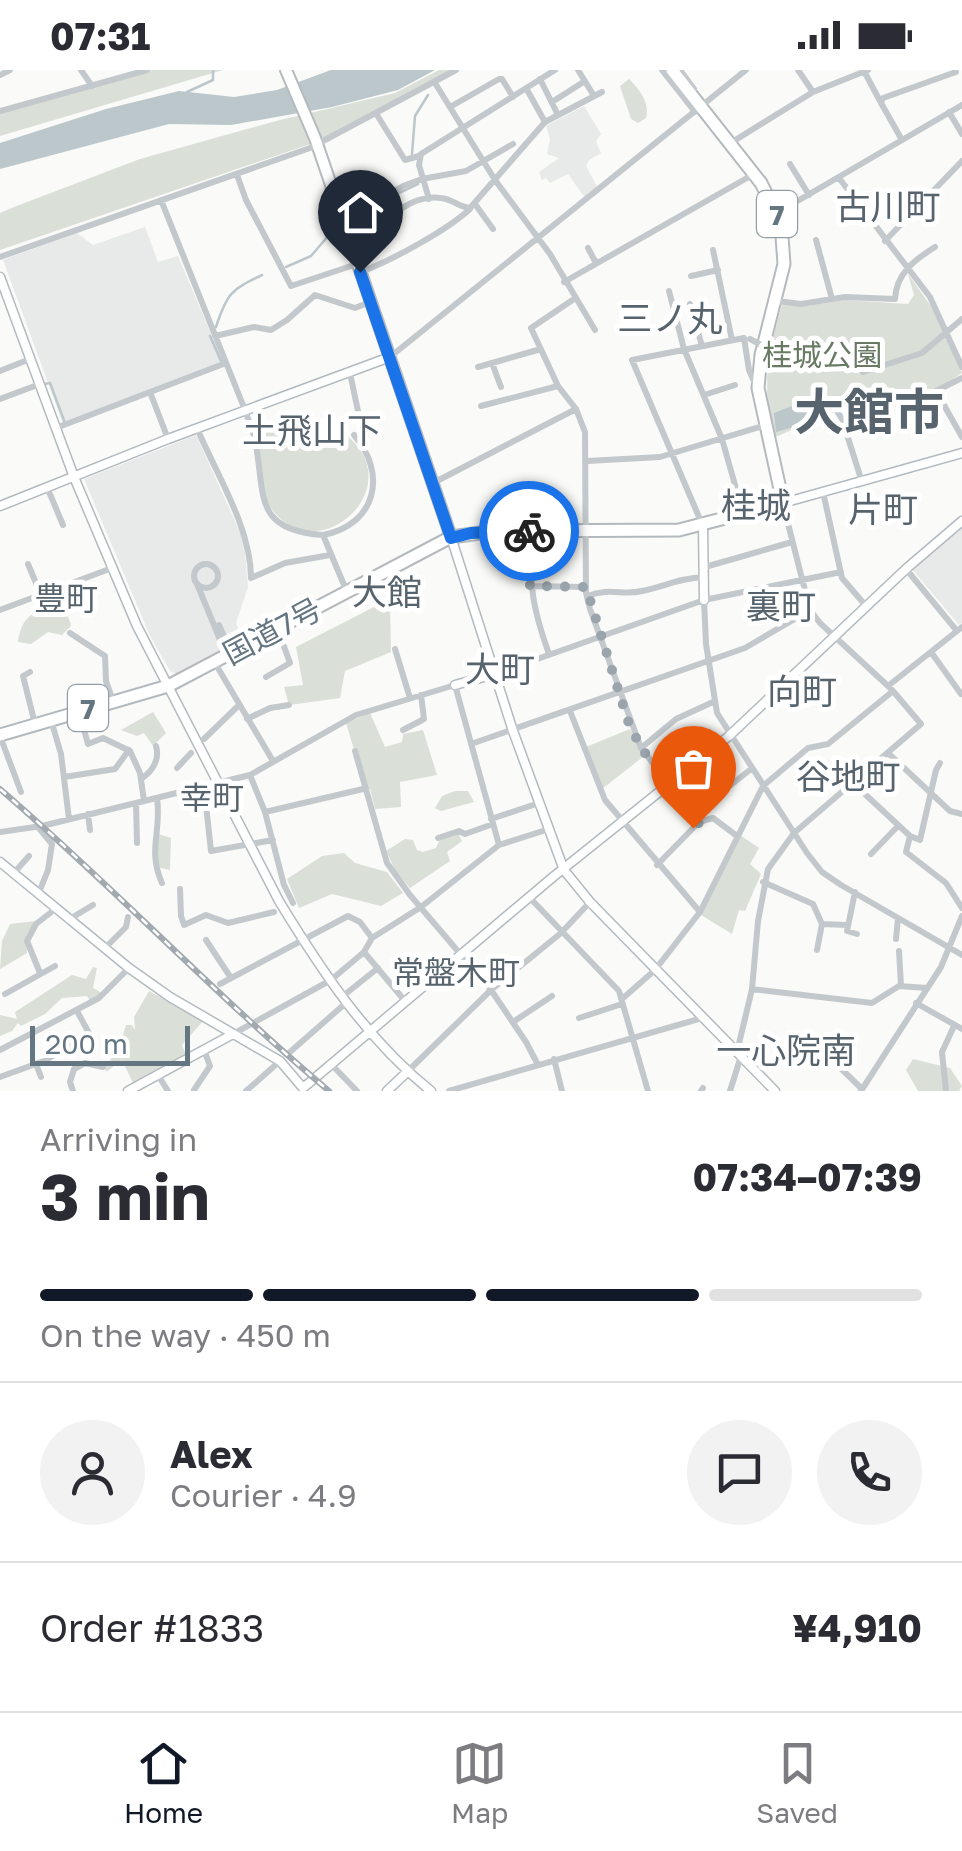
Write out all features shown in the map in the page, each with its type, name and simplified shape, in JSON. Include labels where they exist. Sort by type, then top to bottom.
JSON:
[{"type":"highway","name":"7","points":[[672,70],[754,174],[777,213],[783,235],[784,264],[761,355],[758,388],[782,502]]},
{"type":"highway","name":"国道7号","points":[[3,735],[168,686],[451,538],[531,530],[660,531],[702,525],[782,502]]},
{"type":"main road","points":[[286,70],[316,142],[451,538]]},
{"type":"street","points":[[0,75],[10,70]]},
{"type":"street","points":[[81,70],[92,86]]},
{"type":"street","points":[[0,112],[147,70]]},
{"type":"street","points":[[0,257],[237,176],[376,115],[456,70]]},
{"type":"street","points":[[376,115],[406,160],[420,156],[555,70]]},
{"type":"street","points":[[237,176],[291,286],[386,262],[455,224],[544,122],[598,93],[578,70]]},
{"type":"street","points":[[662,70],[700,108]]},
{"type":"street","points":[[680,70],[700,108]]},
{"type":"street","points":[[0,506],[390,357],[746,70]]},
{"type":"street","points":[[798,70],[813,92]]},
{"type":"street","points":[[729,144],[813,92],[866,71],[902,140]]},
{"type":"street","points":[[881,102],[956,71],[962,82]]},
{"type":"street","points":[[450,107],[498,79],[513,96]]},
{"type":"street","points":[[540,79],[558,114]]},
{"type":"street","points":[[552,102],[585,81]]},
{"type":"street","points":[[436,83],[483,162],[538,238],[595,330]]},
{"type":"street","points":[[526,88],[544,122]]},
{"type":"street","points":[[777,213],[962,105]]},
{"type":"street","points":[[949,112],[962,134]]},
{"type":"street","points":[[344,226],[373,202],[422,179],[466,171],[513,144]]},
{"type":"street","points":[[420,156],[429,199]]},
{"type":"street","points":[[885,241],[962,161]]},
{"type":"street","points":[[790,164],[809,195]]},
{"type":"street","points":[[564,282],[754,174]]},
{"type":"street","points":[[838,178],[930,296],[962,366]]},
{"type":"street","points":[[350,244],[371,234],[392,213],[429,199],[444,198],[472,206],[493,229]]},
{"type":"street","points":[[161,200],[245,410],[255,440],[259,486],[266,508],[290,529],[323,535],[352,524],[365,512],[370,500],[371,464],[354,435]]},
{"type":"street","points":[[816,240],[832,300]]},
{"type":"street","points":[[777,301],[801,304],[896,299],[896,284],[934,246]]},
{"type":"street","points":[[588,248],[596,263]]},
{"type":"street","points":[[713,250],[732,340]]},
{"type":"street","points":[[691,276],[718,270]]},
{"type":"street","points":[[0,277],[3,295],[112,568],[150,654],[217,784],[303,940],[369,1030],[406,1072],[431,1091]]},
{"type":"street","points":[[670,291],[684,349],[722,439],[743,514]]},
{"type":"street","points":[[216,336],[254,327],[271,330],[315,295],[355,308],[370,302]]},
{"type":"street","points":[[574,299],[531,328],[558,386],[576,409],[584,432],[587,596],[641,748],[700,822]]},
{"type":"street","points":[[690,304],[702,346]]},
{"type":"street","points":[[863,372],[922,353],[949,334],[962,319]]},
{"type":"street","points":[[747,338],[750,370],[758,388]]},
{"type":"street","points":[[772,350],[747,338],[632,360],[702,525],[713,702],[729,736],[822,872],[948,950],[962,954]]},
{"type":"street","points":[[478,367],[540,349]]},
{"type":"street","points":[[0,371],[30,359]]},
{"type":"street","points":[[56,428],[226,362]]},
{"type":"street","points":[[492,363],[501,386]]},
{"type":"street","points":[[350,372],[358,416]]},
{"type":"street","points":[[962,378],[936,391],[962,436]]},
{"type":"street","points":[[0,399],[40,384]]},
{"type":"street","points":[[482,406],[558,386]]},
{"type":"street","points":[[704,395],[735,386]]},
{"type":"street","points":[[150,392],[168,439]]},
{"type":"street","points":[[830,400],[842,419],[862,482]]},
{"type":"street","points":[[433,483],[576,409]]},
{"type":"street","points":[[587,461],[641,460],[766,425]]},
{"type":"street","points":[[197,428],[242,532],[253,578],[285,564],[330,555]]},
{"type":"street","points":[[730,1091],[752,988],[764,882],[777,853],[794,833],[921,724],[810,610],[782,502],[962,453]]},
{"type":"street","points":[[48,487],[63,526]]},
{"type":"street","points":[[823,492],[840,572],[866,606]]},
{"type":"street","points":[[0,862],[129,968],[280,1061],[302,1090],[369,1030],[729,736],[962,521]]},
{"type":"street","points":[[531,530],[533,608],[549,654]]},
{"type":"street","points":[[323,535],[347,592]]},
{"type":"street","points":[[451,538],[564,870],[590,902],[775,1091]]},
{"type":"street","points":[[705,566],[792,542]]},
{"type":"street","points":[[28,564],[40,594]]},
{"type":"street","points":[[224,657],[197,584],[196,570],[209,565],[217,572],[217,580],[208,599],[238,706],[273,761]]},
{"type":"street","points":[[0,610],[112,568]]},
{"type":"street","points":[[579,1018],[622,1001],[655,970],[700,912],[763,786],[808,748],[828,744],[960,629],[906,569]]},
{"type":"street","points":[[0,832],[250,775],[356,715],[495,674],[704,600],[840,572]]},
{"type":"street","points":[[587,596],[606,590],[639,592],[678,578],[705,578]]},
{"type":"street","points":[[197,584],[204,588],[212,586]]},
{"type":"street","points":[[530,586],[586,587]]},
{"type":"street","points":[[471,744],[745,648],[810,610]]},
{"type":"street","points":[[266,678],[290,663],[277,629]]},
{"type":"street","points":[[70,634],[105,656],[106,681],[113,701]]},
{"type":"street","points":[[395,649],[410,698]]},
{"type":"street","points":[[931,652],[961,694]]},
{"type":"street","points":[[30,672],[22,676],[35,724]]},
{"type":"street","points":[[455,685],[499,845]]},
{"type":"street","points":[[403,730],[424,719],[421,695]]},
{"type":"street","points":[[641,748],[676,719],[713,702]]},
{"type":"street","points":[[247,719],[288,705]]},
{"type":"street","points":[[204,739],[238,706]]},
{"type":"street","points":[[78,711],[88,744],[103,738],[128,750],[142,779],[138,843]]},
{"type":"street","points":[[570,711],[605,800],[700,912]]},
{"type":"street","points":[[50,719],[61,754],[69,819]]},
{"type":"street","points":[[3,735],[21,792]]},
{"type":"street","points":[[142,779],[152,769],[156,746]]},
{"type":"street","points":[[64,778],[115,770],[128,750]]},
{"type":"street","points":[[355,751],[387,863],[491,990],[536,1064]]},
{"type":"street","points":[[177,768],[191,753]]},
{"type":"street","points":[[888,753],[950,811],[962,814]]},
{"type":"street","points":[[853,782],[898,826],[920,840],[940,763]]},
{"type":"street","points":[[694,814],[751,768]]},
{"type":"street","points":[[250,775],[266,812],[284,886],[293,904]]},
{"type":"street","points":[[204,786],[210,851],[273,840]]},
{"type":"street","points":[[266,812],[364,789]]},
{"type":"street","points":[[157,798],[160,816],[152,859],[162,883]]},
{"type":"street","points":[[438,838],[459,831],[465,834],[540,803]]},
{"type":"street","points":[[88,814],[90,830]]},
{"type":"street","points":[[657,865],[700,822],[713,818],[737,836]]},
{"type":"street","points":[[38,826],[52,844],[38,896]]},
{"type":"street","points":[[872,854],[898,826]]},
{"type":"street","points":[[128,1091],[331,980],[364,952],[372,938],[421,907],[499,845],[549,829]]},
{"type":"street","points":[[910,836],[906,852],[946,883],[962,908]]},
{"type":"street","points":[[13,874],[29,856]]},
{"type":"street","points":[[764,882],[812,904],[822,924],[817,950]]},
{"type":"street","points":[[180,889],[184,925],[206,915],[228,923],[274,912]]},
{"type":"street","points":[[854,892],[847,925],[848,933],[857,934]]},
{"type":"street","points":[[530,898],[619,991],[648,1091]]},
{"type":"street","points":[[387,1091],[491,990],[561,932],[590,902]]},
{"type":"street","points":[[67,920],[93,905]]},
{"type":"street","points":[[40,974],[27,941],[36,924],[54,910]]},
{"type":"street","points":[[220,984],[348,916],[360,922],[372,938]]},
{"type":"street","points":[[826,1054],[862,1090],[948,950],[962,916]]},
{"type":"street","points":[[104,949],[126,927],[128,917]]},
{"type":"street","points":[[896,939],[898,918]]},
{"type":"street","points":[[822,924],[847,925]]},
{"type":"street","points":[[206,940],[231,978]]},
{"type":"street","points":[[899,951],[901,986]]},
{"type":"street","points":[[364,952],[405,1001]]},
{"type":"street","points":[[5,994],[54,966]]},
{"type":"street","points":[[0,1050],[105,994],[129,968]]},
{"type":"street","points":[[290,1052],[378,968]]},
{"type":"street","points":[[752,988],[872,1003],[901,986],[926,988]]},
{"type":"street","points":[[513,1022],[552,996]]},
{"type":"street","points":[[916,1003],[958,1027],[942,1052],[946,1091]]},
{"type":"street","points":[[0,1077],[36,1064],[90,1035],[77,1011]]},
{"type":"street","points":[[453,1090],[702,1018]]},
{"type":"street","points":[[194,1090],[210,1066],[204,1050]]},
{"type":"street","points":[[554,1059],[562,1091]]},
{"type":"street","points":[[246,1091],[280,1061]]},
{"type":"street","points":[[330,1063],[357,1091]]},
{"type":"street","points":[[36,1064],[41,1077]]},
{"type":"street","points":[[73,1091],[71,1075],[78,1066],[103,1067]]},
{"type":"street","points":[[158,1075],[168,1091]]},
{"type":"shaded area","points":[[331,70],[435,70],[398,90],[332,107],[231,125],[169,124],[0,169],[0,143],[106,109],[179,91],[234,97],[277,90]]},
{"type":"shaded area","points":[[584,106],[601,134],[596,141],[601,153],[586,166],[598,188],[585,198],[568,174],[550,183],[546,178],[542,180],[539,172],[559,158],[547,154],[550,139],[546,126]]},
{"type":"shaded area","points":[[145,227],[158,262],[178,256],[223,362],[63,424],[3,260],[77,233],[93,245]]},
{"type":"shaded area","points":[[825,393],[832,409],[804,424],[776,432],[774,413]]},
{"type":"shaded area","points":[[196,435],[244,541],[248,587],[236,623],[243,641],[176,674],[170,671],[150,636],[84,479]]},
{"type":"shaded area","points":[[962,526],[962,623],[959,625],[911,568]]},
{"type":"green space","points":[[152,70],[223,70],[0,136],[0,113]]},
{"type":"green space","points":[[439,70],[454,70],[322,140],[0,250],[0,213],[14,207],[140,159],[395,93]]},
{"type":"green space","points":[[629,79],[647,107],[646,118],[638,123],[631,119],[620,86]]},
{"type":"green space","name":"桂城公園","points":[[908,274],[943,323],[962,373],[935,391],[942,405],[901,421],[888,387],[842,400],[842,406],[834,412],[773,438],[768,371],[782,305],[846,300],[908,304],[914,295]]},
{"type":"green space","points":[[296,417],[341,432],[363,455],[368,476],[364,496],[352,514],[335,526],[314,531],[294,527],[274,512],[265,496],[259,438],[285,419]]},
{"type":"green space","points":[[379,597],[390,604],[391,652],[345,671],[340,698],[289,705],[284,687],[303,685],[296,647],[374,607],[372,599]]},
{"type":"green space","points":[[43,608],[62,611],[71,626],[62,635],[48,632],[31,644],[18,642],[25,621]]},
{"type":"green space","points":[[153,712],[166,733],[153,746],[144,733],[137,736],[121,730]]},
{"type":"green space","points":[[370,713],[385,747],[402,742],[403,734],[423,730],[437,775],[400,782],[401,807],[375,809],[370,789],[366,789],[346,723]]},
{"type":"green space","points":[[630,729],[644,756],[602,789],[586,747]]},
{"type":"green space","points":[[468,791],[474,802],[441,811],[435,808],[442,796]]},
{"type":"green space","points":[[458,833],[462,841],[447,852],[450,861],[410,888],[396,872],[386,851],[405,839],[413,840],[417,850],[423,852],[436,848],[440,839]]},
{"type":"green space","points":[[158,834],[171,838],[170,870],[156,867]]},
{"type":"green space","points":[[740,835],[759,848],[750,864],[761,874],[745,911],[739,910],[732,934],[701,915]]},
{"type":"green space","points":[[344,853],[355,863],[387,872],[403,893],[381,906],[332,894],[299,908],[287,879],[322,856]]},
{"type":"green space","points":[[36,921],[26,936],[27,953],[0,969],[2,941],[10,924]]},
{"type":"green space","points":[[93,967],[97,968],[93,988],[102,993],[90,1001],[87,996],[62,998],[45,1014],[21,1026],[18,1023],[0,1036],[0,1015],[17,1019],[15,1012],[72,975],[86,979]]},
{"type":"green space","points":[[149,991],[203,1021],[182,1045],[186,1055],[133,1083],[122,1060],[106,1072],[105,1067],[119,1048],[126,1025],[135,1030],[134,1017]]},
{"type":"green space","points":[[913,1059],[950,1068],[962,1086],[959,1091],[918,1091],[906,1070]]},
{"type":"waterway","points":[[187,92],[213,80],[213,70]]},
{"type":"waterway","points":[[412,154],[415,116],[428,95]]},
{"type":"waterway","points":[[386,199],[418,184]]},
{"type":"waterway","points":[[361,219],[379,203]]},
{"type":"waterway","points":[[286,267],[311,256],[329,235]]},
{"type":"waterway","points":[[216,327],[232,294],[262,275]]},
{"type":"waterway","points":[[210,336],[221,361]]},
{"type":"waterway","points":[[44,384],[50,383],[65,423]]},
{"type":"railway","points":[[0,789],[329,1091]]},
{"type":"way so far","points":[[529,531],[530,586],[586,587],[628,721],[641,748],[700,822],[693,828]]},
{"type":"district","name":"古川町","points":[[888,206]]},
{"type":"district","name":"三ノ丸","points":[[670,318]]},
{"type":"district","name":"大館市","points":[[869,411]]},
{"type":"district","name":"土飛山下","points":[[312,430]]},
{"type":"district","name":"桂城","points":[[756,505]]},
{"type":"district","name":"片町","points":[[883,509]]},
{"type":"district","name":"大館","points":[[387,592]]},
{"type":"district","name":"豊町","points":[[66,598]]},
{"type":"district","name":"裏町","points":[[781,606]]},
{"type":"district","name":"大町","points":[[500,669]]},
{"type":"district","name":"向町","points":[[802,691]]},
{"type":"district","name":"谷地町","points":[[848,776]]},
{"type":"district","name":"幸町","points":[[212,797]]},
{"type":"district","name":"常盤木町","points":[[456,972]]},
{"type":"district","name":"一心院南","points":[[786,1050]]},
{"type":"route","points":[[360,272],[451,538],[471,533],[529,531]]}]
